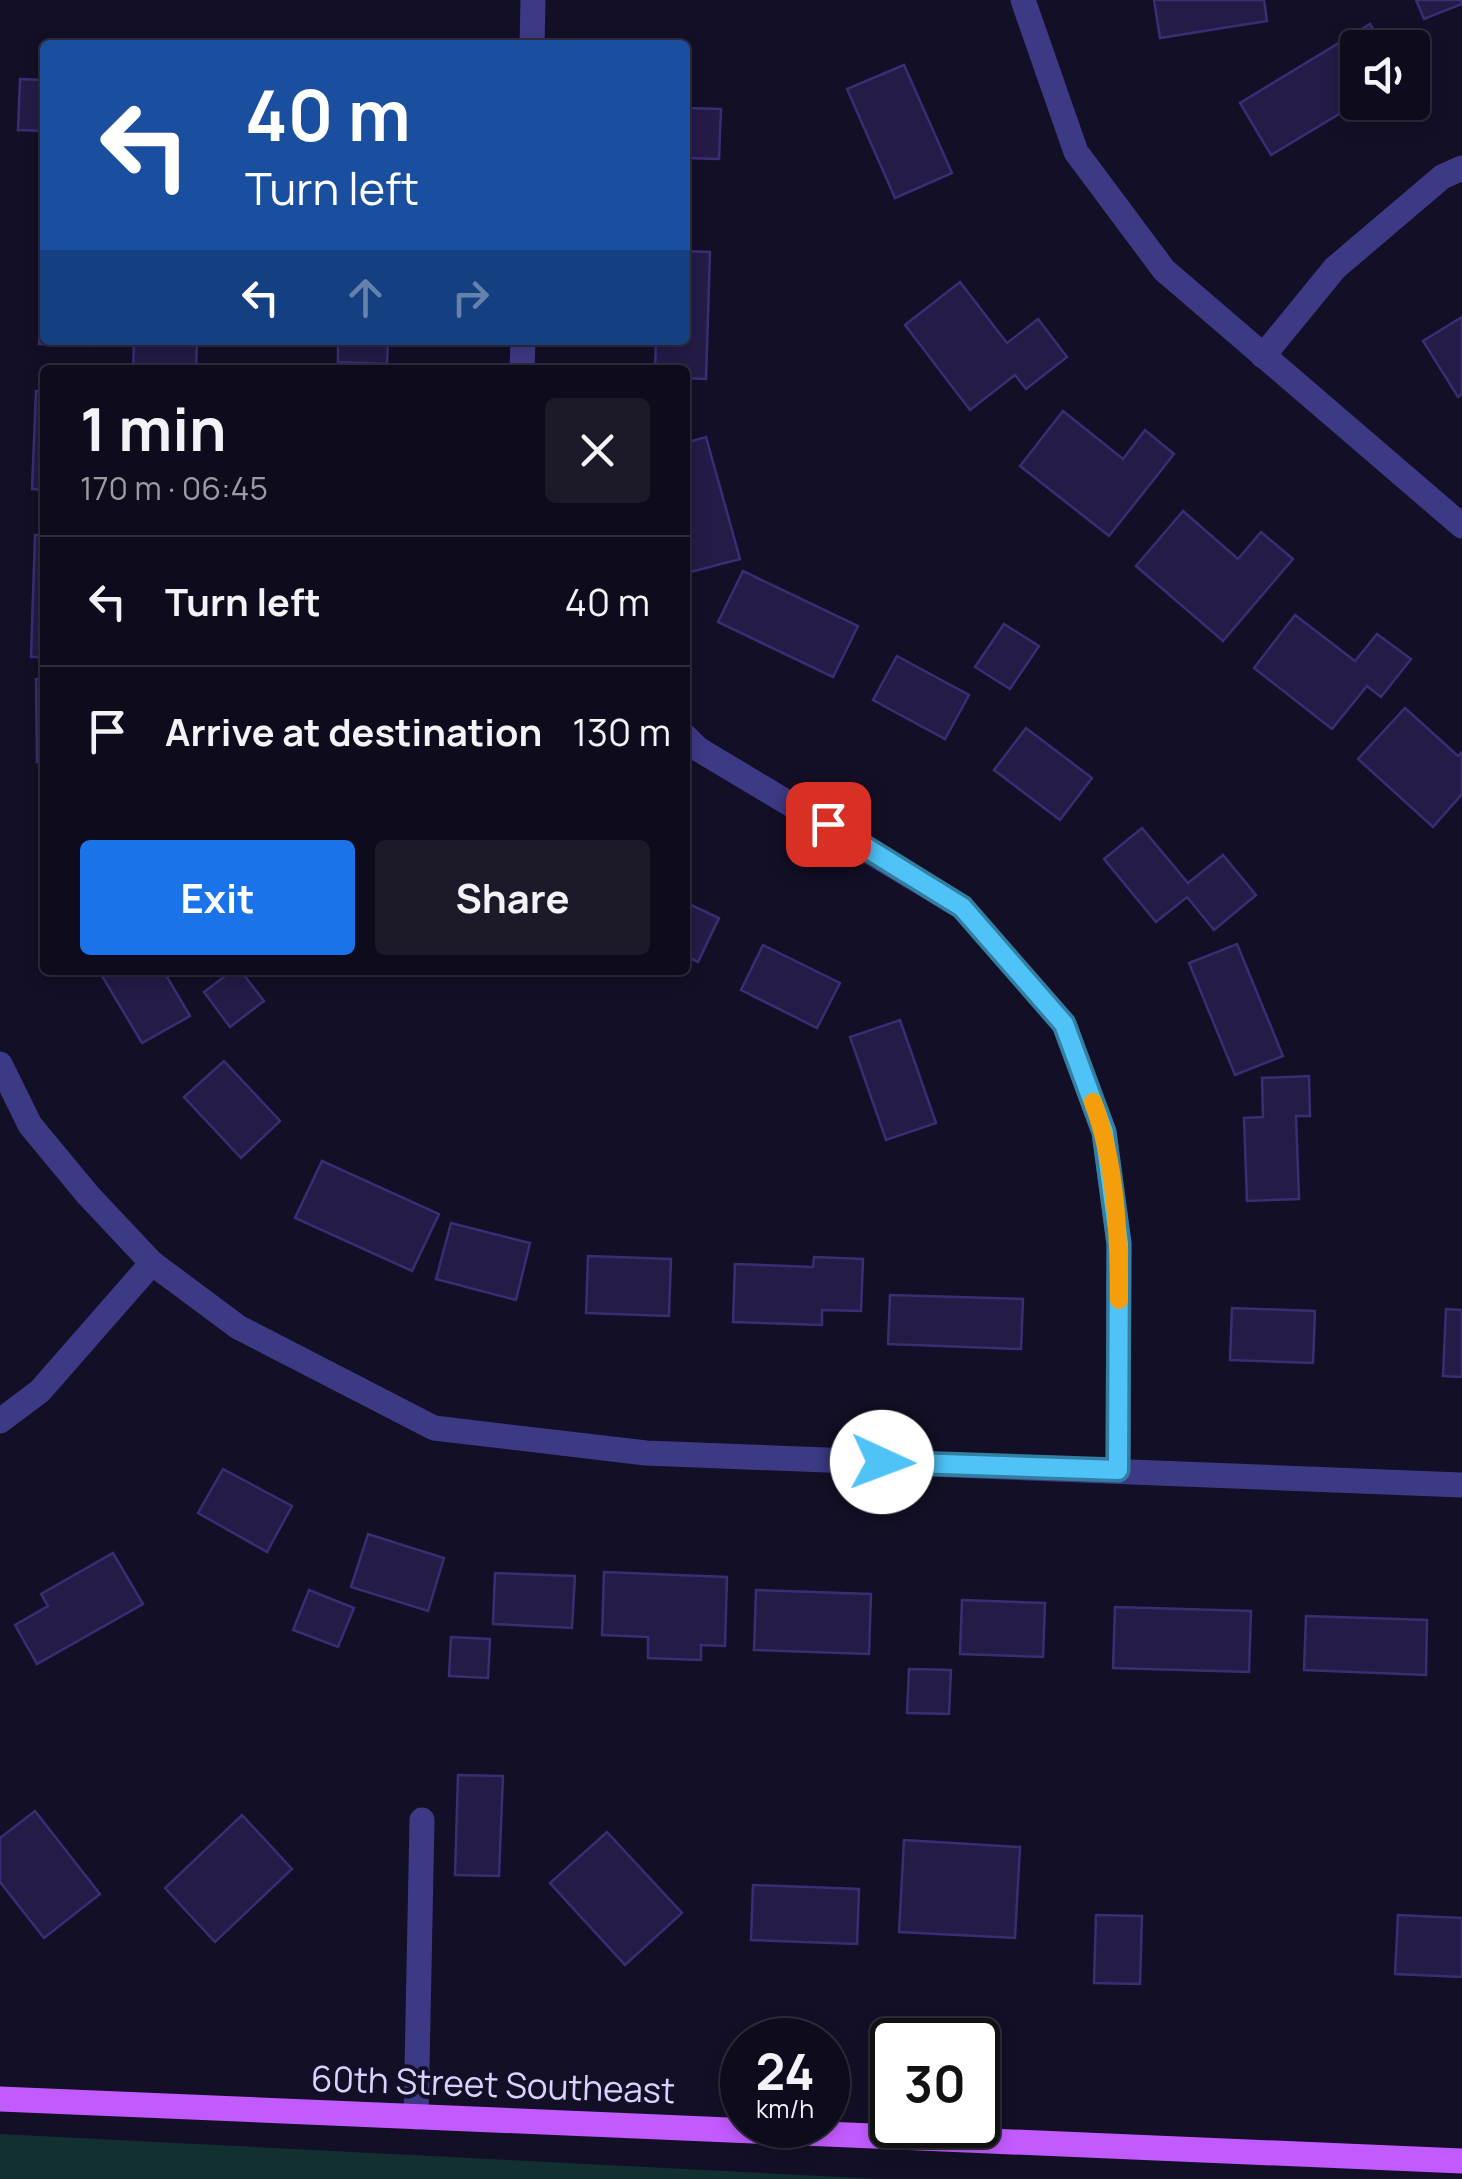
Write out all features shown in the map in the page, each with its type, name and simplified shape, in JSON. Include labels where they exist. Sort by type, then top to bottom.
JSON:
[{"type":"main road","name":"60th Street Southeast","points":[[0,2099],[1462,2161]]},
{"type":"street","points":[[532,40],[534,0]]},
{"type":"street","points":[[1024,0],[1076,152],[1164,270],[1462,526]]},
{"type":"street","points":[[1264,356],[1334,268],[1442,177],[1462,168]]},
{"type":"street","points":[[690,741],[962,907],[1064,1024],[1104,1132],[1119,1244],[1118,1470]]},
{"type":"street","points":[[0,1064],[30,1124],[88,1195],[152,1263],[238,1327],[434,1428],[646,1454],[1462,1486]]},
{"type":"street","points":[[0,1421],[40,1391],[152,1263]]},
{"type":"street","points":[[416,2117],[422,1820]]},
{"type":"green space","points":[[0,2134],[882,2179],[0,2179]]},
{"type":"building","points":[[1154,0],[1264,0],[1267,21],[1160,38]]},
{"type":"building","points":[[1416,0],[1462,0],[1462,4],[1424,19]]},
{"type":"building","points":[[1340,42],[1340,113],[1271,155],[1240,103]]},
{"type":"building","points":[[904,65],[952,173],[895,198],[847,89]]},
{"type":"building","points":[[20,79],[40,80],[40,131],[18,130]]},
{"type":"building","points":[[690,108],[721,109],[719,159],[690,158]]},
{"type":"building","points":[[690,251],[710,252],[706,379],[690,378],[690,365],[655,365],[656,345],[690,345]]},
{"type":"building","points":[[960,282],[1007,343],[1038,319],[1067,357],[1026,389],[1015,375],[970,410],[905,325]]},
{"type":"building","points":[[1462,317],[1462,394],[1458,397],[1423,341]]},
{"type":"building","points":[[134,345],[197,345],[196,365],[133,365]]},
{"type":"building","points":[[338,345],[388,345],[387,364],[338,362]]},
{"type":"building","points":[[36,391],[40,391],[40,490],[32,489]]},
{"type":"building","points":[[1063,411],[1123,459],[1145,430],[1174,454],[1109,536],[1020,466]]},
{"type":"building","points":[[706,437],[740,559],[690,572],[690,442]]},
{"type":"building","points":[[1183,511],[1238,559],[1261,532],[1293,559],[1223,641],[1136,566]]},
{"type":"building","points":[[35,535],[40,535],[40,657],[31,657]]},
{"type":"building","points":[[743,571],[858,626],[833,677],[718,622]]},
{"type":"building","points":[[1295,615],[1355,661],[1377,634],[1411,659],[1381,697],[1367,686],[1332,729],[1254,668]]},
{"type":"building","points":[[1004,624],[1039,646],[1010,689],[975,667]]},
{"type":"building","points":[[897,656],[969,695],[945,739],[873,700]]},
{"type":"building","points":[[36,679],[40,679],[37,762]]},
{"type":"building","points":[[1405,708],[1458,756],[1462,752],[1462,794],[1433,827],[1358,759]]},
{"type":"building","points":[[1026,728],[1092,778],[1060,820],[994,770]]},
{"type":"building","points":[[1142,828],[1188,883],[1223,855],[1256,895],[1214,930],[1187,897],[1156,922],[1104,859]]},
{"type":"building","points":[[690,904],[719,918],[698,962],[690,958]]},
{"type":"building","points":[[1237,944],[1283,1056],[1235,1075],[1189,963]]},
{"type":"building","points":[[763,945],[840,983],[817,1028],[741,990]]},
{"type":"building","points":[[166,975],[190,1016],[142,1043],[102,976]]},
{"type":"building","points":[[226,975],[244,975],[264,1001],[230,1027],[204,992]]},
{"type":"building","points":[[900,1020],[936,1123],[886,1140],[850,1037]]},
{"type":"building","points":[[224,1061],[280,1121],[241,1158],[184,1097]]},
{"type":"building","points":[[1309,1076],[1310,1116],[1296,1116],[1299,1199],[1247,1201],[1244,1118],[1263,1117],[1262,1078]]},
{"type":"building","points":[[322,1161],[439,1214],[412,1271],[295,1218]]},
{"type":"building","points":[[451,1223],[530,1243],[516,1300],[436,1279]]},
{"type":"building","points":[[588,1256],[671,1259],[669,1316],[586,1313]]},
{"type":"building","points":[[814,1257],[863,1259],[861,1311],[822,1310],[822,1325],[733,1322],[735,1264],[813,1267]]},
{"type":"building","points":[[890,1295],[1023,1299],[1021,1349],[888,1344]]},
{"type":"building","points":[[1232,1308],[1315,1311],[1313,1363],[1230,1360]]},
{"type":"building","points":[[1446,1309],[1462,1310],[1462,1377],[1443,1376]]},
{"type":"building","points":[[223,1469],[292,1506],[267,1552],[198,1513]]},
{"type":"building","points":[[368,1534],[444,1558],[428,1611],[351,1587]]},
{"type":"building","points":[[113,1553],[143,1604],[37,1664],[15,1625],[48,1606],[41,1594]]},
{"type":"building","points":[[604,1572],[727,1577],[725,1646],[701,1645],[701,1660],[648,1658],[648,1637],[602,1635]]},
{"type":"building","points":[[495,1573],[575,1576],[572,1628],[493,1624]]},
{"type":"building","points":[[309,1590],[354,1608],[338,1647],[293,1630]]},
{"type":"building","points":[[756,1590],[871,1594],[869,1654],[754,1650]]},
{"type":"building","points":[[962,1600],[1045,1603],[1043,1657],[960,1654]]},
{"type":"building","points":[[1115,1607],[1251,1611],[1249,1672],[1113,1668]]},
{"type":"building","points":[[1306,1616],[1427,1620],[1426,1675],[1304,1670]]},
{"type":"building","points":[[451,1637],[490,1639],[488,1678],[449,1676]]},
{"type":"building","points":[[909,1669],[951,1670],[949,1714],[907,1713]]},
{"type":"building","points":[[458,1775],[503,1776],[499,1876],[455,1875]]},
{"type":"building","points":[[35,1811],[100,1894],[44,1938],[0,1882],[0,1838]]},
{"type":"building","points":[[242,1815],[292,1869],[215,1942],[165,1888]]},
{"type":"building","points":[[607,1832],[682,1913],[625,1965],[550,1883]]},
{"type":"building","points":[[904,1840],[1020,1847],[1015,1938],[899,1932]]},
{"type":"building","points":[[753,1885],[859,1889],[857,1944],[751,1940]]},
{"type":"building","points":[[1096,1915],[1142,1916],[1140,1984],[1094,1983]]},
{"type":"building","points":[[1398,1915],[1462,1918],[1462,1977],[1395,1974]]},
{"type":"slow traffic","points":[[1093,1102],[1104,1132],[1119,1244],[1119,1300]]},
{"type":"route","points":[[828,824],[962,907],[1064,1024],[1104,1132],[1119,1244],[1118,1470],[882,1462]]}]
